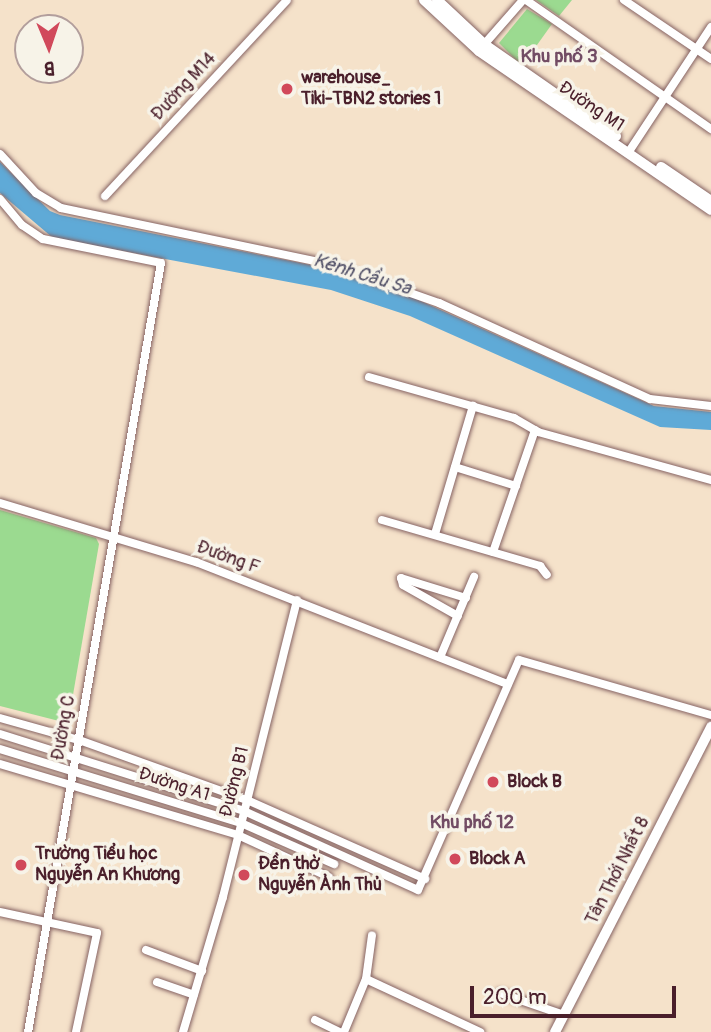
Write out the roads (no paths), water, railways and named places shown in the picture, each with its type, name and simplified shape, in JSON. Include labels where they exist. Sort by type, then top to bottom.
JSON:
[{"type":"street","name":"Đường M14","points":[[105,196],[287,0]]},
{"type":"street","name":"Đường M1","points":[[424,0],[482,48],[630,150],[711,210]]},
{"type":"street","name":"Đường M1","points":[[438,0],[482,48]]},
{"type":"street","points":[[482,48],[524,0],[711,129]]},
{"type":"street","points":[[624,0],[711,58]]},
{"type":"street","points":[[630,150],[711,27]]},
{"type":"street","name":"Đường M1","points":[[630,150],[711,201]]},
{"type":"street","points":[[0,154],[36,193],[61,208],[328,264],[439,303],[650,398],[711,406]]},
{"type":"street","name":"Đường C","points":[[0,199],[22,226],[43,239],[161,263],[28,1032]]},
{"type":"street","points":[[369,376],[473,406],[535,430],[711,480]]},
{"type":"street","points":[[435,534],[473,406]]},
{"type":"street","points":[[493,552],[535,430]]},
{"type":"street","points":[[455,467],[516,486]]},
{"type":"street","name":"Đường F","points":[[0,503],[196,562],[442,655],[509,684]]},
{"type":"street","points":[[382,520],[540,566],[547,575]]},
{"type":"street","points":[[442,655],[474,577]]},
{"type":"street","points":[[457,616],[403,585],[401,578],[466,598]]},
{"type":"street","name":"Đường B1","points":[[183,1032],[238,835],[297,600]]},
{"type":"street","points":[[425,879],[519,660],[711,715]]},
{"type":"street","name":"Đường A1","points":[[0,718],[79,740],[247,800],[425,879],[418,890],[244,811],[76,754],[0,734]]},
{"type":"street","name":"Tân Thới Nhất 8","points":[[555,1032],[711,727]]},
{"type":"street","name":"Đường A1","points":[[0,749],[73,769],[241,823],[334,864]]},
{"type":"street","name":"Đường A1","points":[[0,764],[70,782],[238,835],[329,877]]},
{"type":"street","points":[[0,912],[46,924],[70,925],[97,933],[76,1032]]},
{"type":"street","points":[[315,1020],[342,1032],[366,979],[372,935]]},
{"type":"street","points":[[146,950],[202,971]]},
{"type":"street","points":[[366,979],[475,1031]]},
{"type":"street","points":[[158,982],[194,995]]},
{"type":"street","points":[[500,993],[564,1015]]},
{"type":"water","points":[[0,162],[50,211],[60,215],[331,269],[403,293],[654,406],[711,412],[711,430],[660,427],[410,316],[331,290],[53,238],[0,193]]},
{"type":"place","name":"warehouse_ Tiki-TBN2 stories 1","points":[[287,89]]},
{"type":"place","name":"Block B","points":[[493,782]]},
{"type":"place","name":"Block A","points":[[455,859]]},
{"type":"place","name":"Trường Tiểu học Nguyễn An Khương","points":[[21,865]]},
{"type":"place","name":"Đền thờ Nguyễn Ảnh Thủ","points":[[244,875]]},
{"type":"district","name":"Khu phố 3","points":[[559,57]]},
{"type":"district","name":"Khu phố 12","points":[[472,823]]},
{"type":"water label","name":"Kênh Cầu Sa","points":[[362,275]]}]
